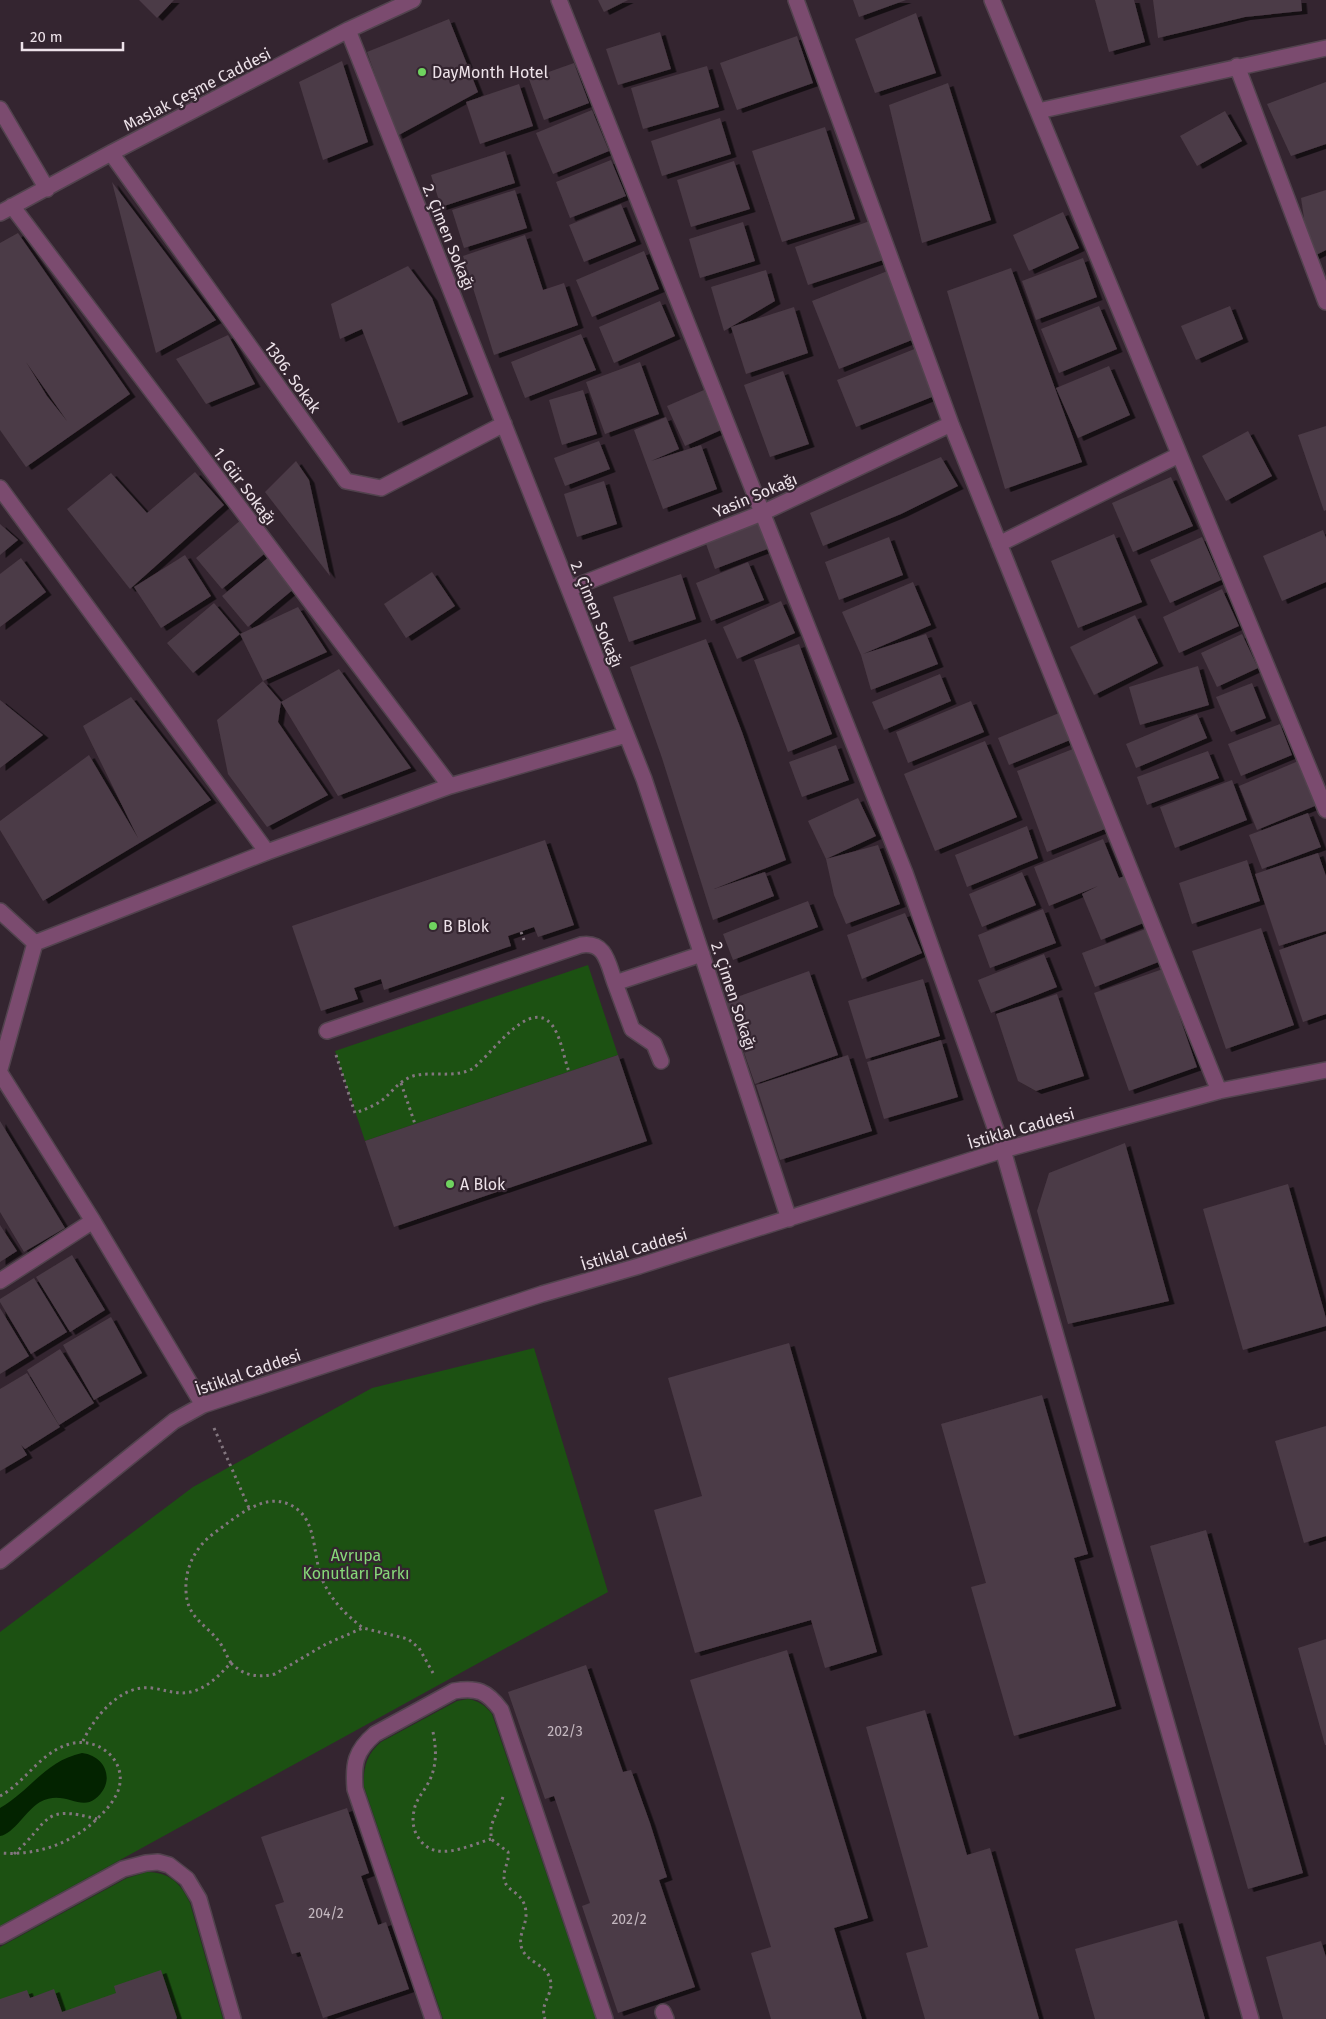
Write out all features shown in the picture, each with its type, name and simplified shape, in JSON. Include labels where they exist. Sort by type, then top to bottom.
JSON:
[{"type":"street","name":"Maslak Çeşme Caddesi","points":[[6,210],[111,153],[348,30],[414,0]]},
{"type":"street","points":[[558,0],[905,873],[1003,1150],[1251,2019]]},
{"type":"street","points":[[796,0],[951,424],[1219,1091]]},
{"type":"street","points":[[992,0],[1326,810]]},
{"type":"street","name":"2. Çimen Sokağı","points":[[348,30],[644,779],[789,1219]]},
{"type":"street","points":[[1038,111],[1326,48]]},
{"type":"street","points":[[1237,66],[1326,302]]},
{"type":"street","points":[[0,109],[47,189]]},
{"type":"street","name":"1306. Sokak","points":[[111,153],[346,481],[381,488],[504,424]]},
{"type":"street","name":"1. Gür Sokağı","points":[[6,210],[450,786]]},
{"type":"street","name":"Yasin Sokağı","points":[[569,589],[762,513],[951,424]]},
{"type":"street","points":[[999,544],[1179,455]]},
{"type":"street","points":[[0,488],[267,852]]},
{"type":"street","points":[[35,943],[267,852],[450,786],[626,734]]},
{"type":"street","points":[[0,911],[35,943]]},
{"type":"street","points":[[0,1069],[35,943]]},
{"type":"street","points":[[328,1031],[589,943],[596,945],[602,951],[632,1029],[654,1044],[662,1061]]},
{"type":"street","points":[[615,983],[702,954]]},
{"type":"street","name":"İstiklal Caddesi","points":[[0,1560],[174,1421],[203,1404],[542,1294],[639,1266],[1003,1150],[1219,1091],[1326,1070]]},
{"type":"street","points":[[0,1073],[93,1221],[203,1404]]},
{"type":"street","points":[[0,1281],[93,1221]]},
{"type":"street","points":[[433,2019],[355,1790],[353,1773],[356,1758],[364,1744],[375,1734],[454,1691],[468,1689],[482,1692],[493,1700],[501,1710],[605,2019]]},
{"type":"street","points":[[0,1936],[123,1869],[146,1863],[158,1862],[169,1865],[187,1879],[199,1900],[233,2019]]},
{"type":"path","points":[[328,1031],[355,1112],[378,1103],[401,1083],[414,1076],[455,1074],[470,1070],[482,1061],[508,1032],[518,1024],[536,1018],[546,1020],[552,1026],[569,1072]]},
{"type":"path","points":[[401,1083],[416,1124]]},
{"type":"path","points":[[203,1404],[249,1508]]},
{"type":"path","points":[[363,1628],[326,1644],[275,1674],[266,1676],[246,1674],[231,1663],[220,1643],[199,1622],[190,1607],[186,1591],[187,1574],[194,1556],[206,1539],[249,1508],[261,1503],[287,1503],[297,1509],[305,1518],[310,1530],[315,1558],[332,1598],[346,1614],[363,1628],[402,1636],[414,1643],[423,1654],[444,1696]]},
{"type":"path","points":[[82,1741],[101,1712],[130,1692],[147,1688],[173,1693],[195,1691],[214,1680],[231,1663]]},
{"type":"path","points":[[421,1709],[432,1732],[436,1761],[430,1780],[414,1811],[414,1826],[418,1838],[426,1847],[442,1852],[490,1839]]},
{"type":"path","points":[[0,1796],[43,1758],[68,1744],[82,1741],[96,1744],[108,1752],[120,1778],[118,1792],[109,1806],[97,1819],[70,1839],[54,1846],[14,1854],[0,1853]]},
{"type":"path","points":[[490,1839],[491,1826],[502,1802]]},
{"type":"path","points":[[14,1854],[29,1840],[40,1825],[57,1813],[73,1813],[97,1819]]},
{"type":"path","points":[[490,1839],[508,1852],[509,1858],[504,1873],[506,1885],[518,1895],[524,1906],[526,1917],[520,1937],[522,1947],[531,1960],[545,1969],[550,1978],[549,1993],[543,2005],[545,2019]]},
{"type":"green space","points":[[588,965],[618,1055],[365,1141],[335,1051]]},
{"type":"green space","name":"Avrupa Konutları Parkı","points":[[534,1348],[608,1592],[0,1926],[0,1632],[193,1487],[372,1388]]},
{"type":"green space","points":[[468,1699],[482,1704],[492,1714],[596,2019],[443,2019],[364,1787],[364,1774],[366,1762],[381,1742],[457,1701]]},
{"type":"green space","points":[[147,1872],[162,1874],[173,1880],[183,1890],[190,1903],[223,2019],[0,2019],[0,1947],[127,1878]]},
{"type":"shaded area","points":[[82,1753],[98,1759],[106,1771],[107,1778],[101,1793],[95,1799],[83,1803],[56,1798],[40,1802],[10,1831],[0,1836],[0,1808],[11,1801],[48,1769],[69,1757]]},
{"type":"building","points":[[139,0],[174,0],[157,18]]},
{"type":"building","points":[[598,0],[628,0],[604,12]]},
{"type":"building","points":[[853,0],[906,0],[859,17]]},
{"type":"building","points":[[1095,0],[1134,0],[1145,42],[1109,52]]},
{"type":"building","points":[[1153,0],[1301,0],[1302,11],[1245,17],[1158,38]]},
{"type":"building","points":[[916,13],[936,73],[875,93],[855,39]]},
{"type":"building","name":"DayMonth Hotel","points":[[449,19],[478,92],[397,136],[367,52]]},
{"type":"building","points":[[660,32],[671,69],[618,85],[606,49]]},
{"type":"building","points":[[797,36],[813,83],[737,110],[720,63]]},
{"type":"building","points":[[342,61],[368,142],[323,160],[299,82]]},
{"type":"building","points":[[574,63],[589,103],[544,120],[529,79]]},
{"type":"building","points":[[707,66],[719,107],[643,129],[631,88]]},
{"type":"building","points":[[1326,82],[1326,144],[1291,156],[1267,104]]},
{"type":"building","points":[[948,83],[991,220],[922,243],[889,105]]},
{"type":"building","points":[[519,84],[533,126],[480,144],[466,102]]},
{"type":"building","points":[[592,110],[609,151],[553,174],[536,133]]},
{"type":"building","points":[[1225,111],[1242,141],[1197,166],[1180,136]]},
{"type":"building","points":[[720,118],[731,154],[662,176],[651,141]]},
{"type":"building","points":[[825,127],[855,219],[782,242],[752,151]]},
{"type":"building","points":[[505,151],[515,183],[441,207],[431,175]]},
{"type":"building","points":[[611,160],[626,196],[570,218],[556,182]]},
{"type":"building","points":[[734,161],[750,209],[691,227],[677,180]]},
{"type":"building","points":[[112,182],[216,320],[156,353]]},
{"type":"building","points":[[515,190],[527,228],[464,248],[452,210]]},
{"type":"building","points":[[1326,190],[1326,250],[1310,258],[1301,198]]},
{"type":"building","points":[[621,204],[636,241],[584,262],[569,225]]},
{"type":"building","points":[[1063,212],[1079,248],[1029,271],[1013,235]]},
{"type":"building","points":[[870,221],[883,260],[808,285],[795,247]]},
{"type":"building","points":[[743,222],[755,261],[700,278],[689,239]]},
{"type":"building","points":[[18,233],[130,394],[26,467],[0,430],[0,243]],"holes":[[[26,362],[67,421],[47,396]]]},
{"type":"building","points":[[525,235],[543,290],[564,283],[578,325],[494,355],[463,256]]},
{"type":"building","points":[[644,251],[659,289],[592,317],[576,280]]},
{"type":"building","points":[[1083,258],[1097,297],[1036,320],[1022,281]]},
{"type":"building","points":[[408,266],[432,298],[468,394],[398,423],[362,329],[340,339],[331,304]]},
{"type":"building","points":[[1011,268],[1082,462],[1005,489],[947,291]]},
{"type":"building","points":[[766,270],[775,301],[724,331],[711,287]]},
{"type":"building","points":[[890,270],[917,338],[839,369],[812,301]]},
{"type":"building","points":[[660,301],[675,336],[614,363],[599,327]]},
{"type":"building","points":[[1099,306],[1117,349],[1059,373],[1041,329]]},
{"type":"building","points":[[1230,306],[1243,339],[1196,360],[1181,326]]},
{"type":"building","points":[[794,307],[808,353],[746,374],[731,327]]},
{"type":"building","points":[[581,334],[596,370],[525,398],[511,362]]},
{"type":"building","points":[[228,335],[255,384],[206,404],[176,359]]},
{"type":"building","points":[[917,348],[937,395],[856,427],[837,380]]},
{"type":"building","points":[[640,362],[659,414],[605,434],[586,382]]},
{"type":"building","points":[[1109,366],[1130,415],[1078,438],[1056,388]]},
{"type":"building","points":[[783,371],[809,444],[770,457],[744,385]]},
{"type":"building","points":[[583,390],[597,434],[562,445],[549,400]]},
{"type":"building","points":[[704,390],[721,430],[685,446],[667,406]]},
{"type":"building","points":[[666,417],[679,449],[651,461],[701,445],[717,489],[663,509],[634,430]]},
{"type":"building","points":[[1326,426],[1326,510],[1324,511],[1298,435]]},
{"type":"building","points":[[1248,431],[1272,476],[1226,501],[1202,456]]},
{"type":"building","points":[[599,441],[610,469],[565,486],[554,458]]},
{"type":"building","points":[[941,457],[958,486],[901,514],[823,546],[810,513]]},
{"type":"building","points":[[296,461],[309,480],[330,576],[265,492]]},
{"type":"building","points":[[195,472],[224,505],[130,589],[67,509],[111,473],[147,513]]},
{"type":"building","points":[[1171,477],[1193,526],[1133,552],[1112,503]]},
{"type":"building","points":[[604,481],[617,524],[577,537],[564,494]]},
{"type":"building","points":[[242,519],[269,550],[222,589],[196,558]]},
{"type":"building","points":[[759,520],[770,548],[715,569],[705,541]]},
{"type":"building","points":[[0,524],[18,540],[0,555]]},
{"type":"building","points":[[1323,530],[1326,538],[1326,582],[1282,601],[1263,556]]},
{"type":"building","points":[[1114,534],[1142,602],[1078,628],[1051,561]]},
{"type":"building","points":[[889,537],[903,575],[839,600],[825,562]]},
{"type":"building","points":[[1202,537],[1221,580],[1170,603],[1150,560]]},
{"type":"building","points":[[185,555],[211,596],[161,628],[134,587]]},
{"type":"building","points":[[269,557],[295,588],[248,627],[222,596]]},
{"type":"building","points":[[21,558],[46,592],[0,627],[0,574]]},
{"type":"building","points":[[748,562],[764,600],[711,621],[696,583]]},
{"type":"building","points":[[432,572],[455,606],[406,638],[384,604]]},
{"type":"building","points":[[681,574],[696,619],[629,642],[613,597]]},
{"type":"building","points":[[913,582],[931,625],[863,654],[926,634],[938,664],[871,690],[861,655],[842,612]]},
{"type":"building","points":[[1222,589],[1239,626],[1179,653],[1163,617]]},
{"type":"building","points":[[781,601],[795,633],[737,659],[723,627]]},
{"type":"building","points":[[214,603],[240,634],[193,673],[167,643]]},
{"type":"building","points":[[298,607],[327,652],[263,681],[240,634]]},
{"type":"building","points":[[1135,615],[1158,663],[1094,695],[1070,647]]},
{"type":"building","points":[[1242,634],[1258,668],[1217,687],[1201,653]]},
{"type":"building","points":[[706,639],[742,732],[786,860],[714,889],[765,872],[774,896],[713,920],[662,758],[630,667]]},
{"type":"building","points":[[799,644],[832,734],[788,752],[754,660]]},
{"type":"building","points":[[1198,666],[1209,705],[1140,725],[1129,687]]},
{"type":"building","points":[[339,669],[411,768],[338,796],[281,702]]},
{"type":"building","points":[[940,674],[951,701],[884,730],[872,702]]},
{"type":"building","points":[[263,681],[281,702],[278,722],[328,795],[267,827],[228,774],[217,720]]},
{"type":"building","points":[[1252,683],[1266,718],[1231,732],[1216,697]]},
{"type":"building","points":[[131,697],[211,800],[43,901],[0,830],[0,821],[89,755],[138,838],[83,726]]},
{"type":"building","points":[[0,700],[43,735],[0,768]]},
{"type":"building","points":[[971,701],[984,732],[908,763],[896,732]]},
{"type":"building","points":[[1064,711],[1075,738],[1009,765],[998,738]]},
{"type":"building","points":[[1197,714],[1207,738],[1136,768],[1126,744]]},
{"type":"building","points":[[1280,724],[1292,755],[1241,776],[1228,744]]},
{"type":"building","points":[[985,741],[1017,817],[935,851],[904,774]]},
{"type":"building","points":[[836,745],[849,780],[802,797],[789,762]]},
{"type":"building","points":[[1078,747],[1110,827],[1047,852],[1017,771]]},
{"type":"building","points":[[1208,751],[1219,778],[1147,805],[1137,777]]},
{"type":"building","points":[[1303,759],[1322,803],[1257,830],[1239,786]]},
{"type":"building","points":[[1232,780],[1247,820],[1175,848],[1160,807]]},
{"type":"building","points":[[858,798],[876,836],[826,859],[808,821]]},
{"type":"building","points":[[1308,813],[1321,847],[1262,869],[1249,835]]},
{"type":"building","points":[[1027,826],[1038,858],[967,887],[955,855]]},
{"type":"building","points":[[1103,839],[1119,878],[1127,875],[1146,922],[1101,940],[1082,894],[1098,886],[1049,906],[1034,867]]},
{"type":"building","name":"B Blok","points":[[545,840],[574,925],[538,937],[534,927],[508,936],[511,946],[384,990],[381,979],[354,988],[358,999],[321,1011],[292,926]]},
{"type":"building","points":[[878,845],[900,904],[846,924],[834,895],[826,859]]},
{"type":"building","points":[[1318,853],[1326,876],[1326,931],[1279,946],[1255,874]]},
{"type":"building","points":[[1247,860],[1260,901],[1192,924],[1179,883]]},
{"type":"building","points":[[1022,872],[1036,905],[982,927],[969,894]]},
{"type":"building","points":[[808,901],[818,927],[733,960],[723,934]]},
{"type":"building","points":[[1043,909],[1056,943],[990,968],[978,935]]},
{"type":"building","points":[[905,913],[922,953],[862,979],[847,935]]},
{"type":"building","points":[[1148,928],[1161,961],[1095,987],[1082,953]]},
{"type":"building","points":[[1261,928],[1294,1025],[1226,1049],[1192,951]]},
{"type":"building","points":[[1326,934],[1326,1014],[1303,1022],[1279,950]]},
{"type":"building","points":[[1044,954],[1057,987],[991,1013],[978,980]]},
{"type":"building","points":[[1163,969],[1197,1067],[1129,1091],[1094,993]]},
{"type":"building","points":[[809,971],[838,1055],[755,1084],[726,1001]]},
{"type":"building","points":[[923,979],[940,1036],[866,1059],[848,1001]]},
{"type":"building","points":[[1057,994],[1084,1076],[1036,1091],[1018,1081],[996,1014]]},
{"type":"building","points":[[941,1040],[958,1097],[884,1119],[867,1062]]},
{"type":"building","name":"A Blok","points":[[618,1055],[647,1141],[394,1227],[365,1141]]},
{"type":"building","points":[[848,1055],[872,1131],[780,1160],[756,1085]]},
{"type":"building","points":[[0,1121],[65,1228],[24,1252],[0,1212]]},
{"type":"building","points":[[1125,1143],[1169,1301],[1068,1324],[1037,1211],[1049,1173]]},
{"type":"building","points":[[1288,1184],[1326,1318],[1326,1326],[1243,1350],[1203,1209]]},
{"type":"building","points":[[0,1225],[17,1251],[0,1262]]},
{"type":"building","points":[[72,1255],[105,1310],[70,1332],[36,1277]]},
{"type":"building","points":[[34,1278],[67,1332],[31,1354],[0,1299]]},
{"type":"building","points":[[0,1308],[29,1356],[0,1374]]},
{"type":"building","points":[[111,1317],[142,1373],[94,1400],[63,1345]]},
{"type":"building","points":[[789,1343],[877,1652],[825,1668],[811,1620],[695,1653],[654,1510],[702,1496],[668,1378]]},
{"type":"building","points":[[60,1349],[94,1403],[59,1425],[27,1370]]},
{"type":"building","points":[[27,1373],[60,1427],[25,1449],[21,1445],[27,1455],[0,1471],[0,1389]]},
{"type":"building","points":[[1042,1395],[1088,1554],[1074,1558],[1116,1706],[1014,1736],[971,1587],[986,1583],[941,1424]]},
{"type":"building","points":[[1326,1426],[1326,1536],[1304,1543],[1275,1441]]},
{"type":"building","points":[[1206,1530],[1303,1873],[1248,1889],[1150,1546]]},
{"type":"building","points":[[1326,1639],[1326,1745],[1325,1745],[1298,1648]]},
{"type":"building","points":[[787,1650],[868,1918],[834,1928],[862,2019],[771,2019],[751,1953],[771,1947],[690,1680]]},
{"type":"building","points":[[586,1665],[623,1772],[631,1770],[650,1823],[667,1877],[659,1880],[695,1987],[618,2013],[582,1906],[590,1903],[554,1796],[545,1799],[508,1692]]},
{"type":"building","points":[[925,1710],[967,1855],[990,1848],[1039,2019],[925,2019],[906,1953],[928,1947],[866,1727]]},
{"type":"building","points":[[347,1808],[369,1873],[361,1876],[378,1925],[386,1922],[409,1989],[323,2018],[300,1952],[292,1954],[275,1905],[284,1902],[261,1837]]},
{"type":"building","points":[[1177,1920],[1205,2019],[1095,2019],[1075,1949]]},
{"type":"building","points":[[1321,1941],[1326,1957],[1326,2019],[1283,2019],[1266,1957]]},
{"type":"building","points":[[161,1970],[176,2019],[0,2019],[0,1999],[27,1990],[30,1998],[54,1989],[62,2012],[116,1993],[114,1986]]},
{"type":"place","name":"DayMonth Hotel","points":[[422,72]]},
{"type":"place","name":"B Blok","points":[[433,926]]},
{"type":"place","name":"A Blok","points":[[450,1184]]}]
